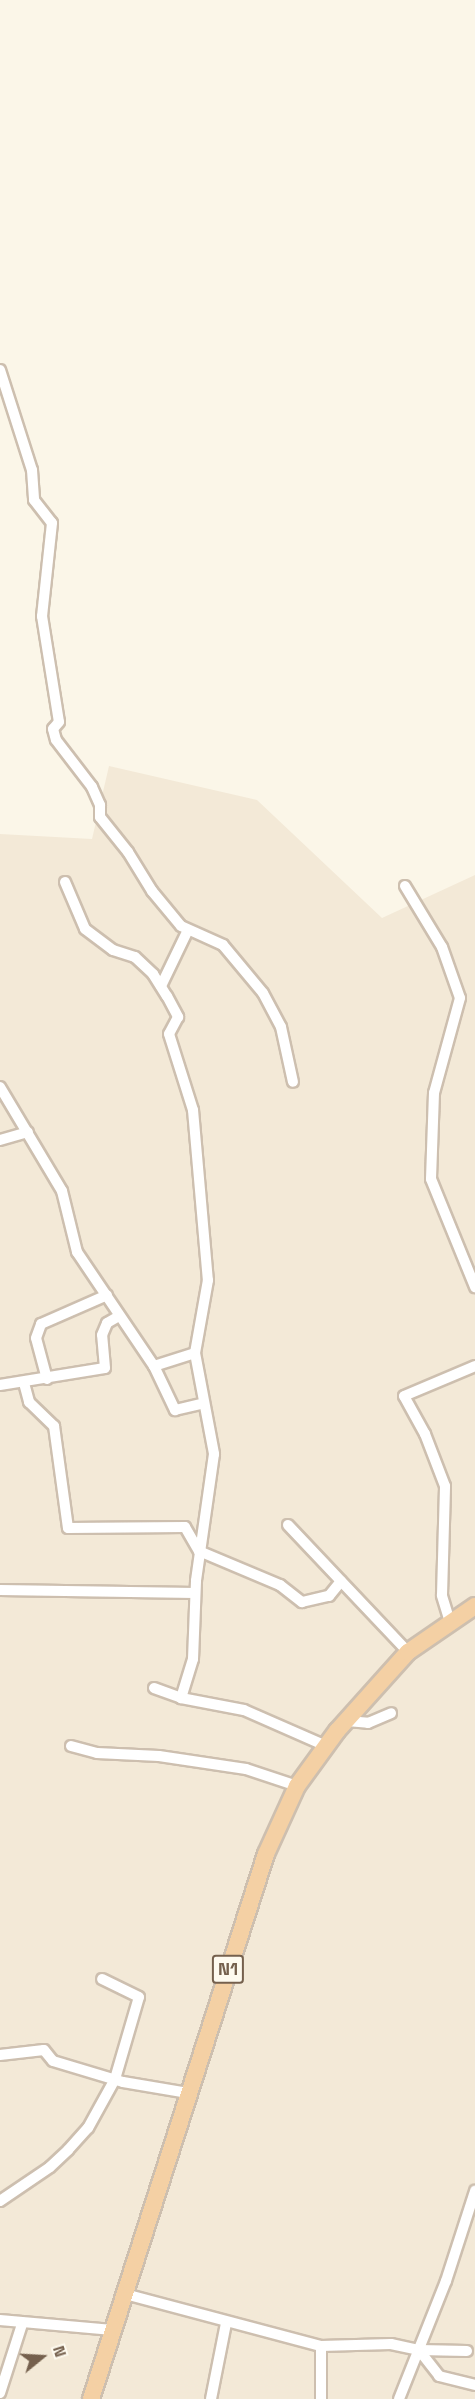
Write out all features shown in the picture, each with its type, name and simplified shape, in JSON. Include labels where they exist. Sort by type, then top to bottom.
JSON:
[{"type":"highway","name":"N1","points":[[92,2399],[266,1854],[297,1786],[347,1721],[408,1652],[475,1606]]},
{"type":"street","points":[[0,370],[32,470],[34,500],[52,524],[42,616],[59,722],[53,729],[56,740],[92,787],[100,805],[100,817],[152,891],[188,930],[223,945],[263,993],[281,1027],[292,1082]]},
{"type":"street","points":[[65,882],[85,929],[113,950],[135,957],[161,986],[178,1017],[169,1034],[185,1075],[194,1121],[208,1280],[195,1353],[202,1404],[214,1454],[199,1551],[193,1659],[181,1698]]},
{"type":"street","points":[[405,886],[441,947],[460,998],[434,1093],[431,1179],[475,1287]]},
{"type":"street","points":[[161,986],[188,930]]},
{"type":"street","points":[[0,1088],[62,1191],[77,1252],[154,1366],[175,1410],[202,1404]]},
{"type":"street","points":[[0,1140],[28,1132]]},
{"type":"street","points":[[47,1379],[36,1338],[41,1324],[107,1295]]},
{"type":"street","points":[[0,1385],[24,1383],[105,1368],[102,1335],[107,1323],[119,1316]]},
{"type":"street","points":[[154,1366],[195,1353]]},
{"type":"street","points":[[450,1622],[442,1595],[445,1486],[425,1434],[404,1396],[475,1366]]},
{"type":"street","points":[[24,1383],[29,1402],[54,1426],[68,1528],[185,1527],[199,1551],[280,1585],[302,1602],[328,1596],[341,1581]]},
{"type":"street","points":[[288,1525],[408,1652]]},
{"type":"street","points":[[0,1590],[195,1593]]},
{"type":"street","points":[[154,1688],[181,1698],[244,1710],[327,1746]]},
{"type":"street","points":[[347,1721],[368,1723],[391,1713]]},
{"type":"street","points":[[71,1746],[98,1754],[159,1756],[246,1769],[297,1786]]},
{"type":"street","points":[[0,2201],[50,2168],[68,2150],[88,2128],[115,2079],[139,1997],[102,1979]]},
{"type":"street","points":[[0,2055],[44,2050],[53,2061],[115,2079],[188,2093]]},
{"type":"street","points":[[399,2399],[420,2350],[475,2191]]},
{"type":"street","points":[[125,2294],[226,2323],[321,2346],[391,2344],[420,2350],[466,2351]]},
{"type":"street","points":[[0,2320],[45,2326],[53,2322],[113,2330]]},
{"type":"street","points":[[211,2399],[226,2323]]},
{"type":"street","points":[[0,2393],[22,2324]]},
{"type":"street","points":[[321,2346],[321,2399]]},
{"type":"street","points":[[420,2350],[439,2376],[475,2385]]},
{"type":"shaded area","points":[[109,766],[257,800],[382,918],[475,875],[475,2399],[0,2399],[0,834],[92,839]]}]
